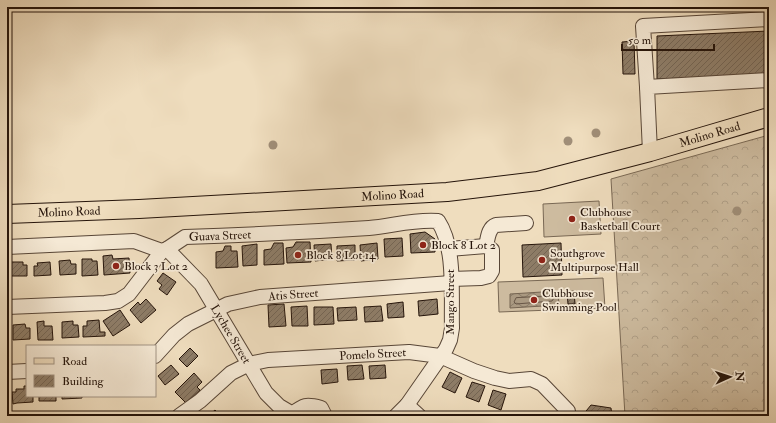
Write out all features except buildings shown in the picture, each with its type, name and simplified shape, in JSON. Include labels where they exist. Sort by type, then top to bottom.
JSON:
[{"type":"main road","name":"Molino Road","points":[[7,214],[139,209],[447,192],[538,180],[650,152],[769,117]]},
{"type":"street","points":[[650,152],[644,26],[769,19]]},
{"type":"street","points":[[647,87],[769,80]]},
{"type":"street","name":"Guava Street","points":[[165,250],[185,238],[371,228],[425,220],[438,221]]},
{"type":"street","name":"Mango Street","points":[[396,416],[407,405],[427,378],[446,349],[450,340],[452,328],[449,249],[444,229],[438,221]]},
{"type":"street","points":[[449,249],[486,246],[491,229],[496,224],[526,223]]},
{"type":"street","points":[[7,247],[134,241],[165,250],[129,294],[118,301],[7,308]]},
{"type":"street","name":"Atis Street","points":[[156,355],[180,330],[188,324],[228,304],[260,297],[451,281],[489,276],[492,271],[492,250],[486,246]]},
{"type":"street","name":"Lychee Street","points":[[165,250],[201,284],[266,393],[279,406],[294,415]]},
{"type":"street","name":"Pomelo Street","points":[[179,416],[200,401],[231,373],[249,364],[268,360],[409,352],[440,356],[474,371],[509,382],[531,379],[542,384],[568,411]]},
{"type":"street","points":[[7,372],[26,371]]},
{"type":"street","points":[[294,415],[302,406],[309,405],[321,408],[325,416]]},
{"type":"street","points":[[407,405],[419,416]]},
{"type":"green space","points":[[769,135],[769,416],[625,416],[611,179]]},
{"type":"green space","name":"Clubhouse Basketball Court","points":[[599,201],[601,234],[544,237],[543,204]]},
{"type":"green space","points":[[603,278],[605,308],[499,312],[498,282]]},
{"type":"water","name":"Clubhouse Swimming Pool","points":[[558,291],[559,305],[510,308],[510,294]]},
{"type":"place","name":"Clubhouse Basketball Court","points":[[572,219]]},
{"type":"place","name":"Block 8 Lot 2","points":[[423,245]]},
{"type":"place","name":"Block 8 Lot 14","points":[[298,255]]},
{"type":"place","name":"Southgrove Multipurpose Hall","points":[[542,260]]},
{"type":"place","name":"Block 3 Lot 2","points":[[116,266]]},
{"type":"place","name":"Clubhouse Swimming Pool","points":[[534,300]]}]
